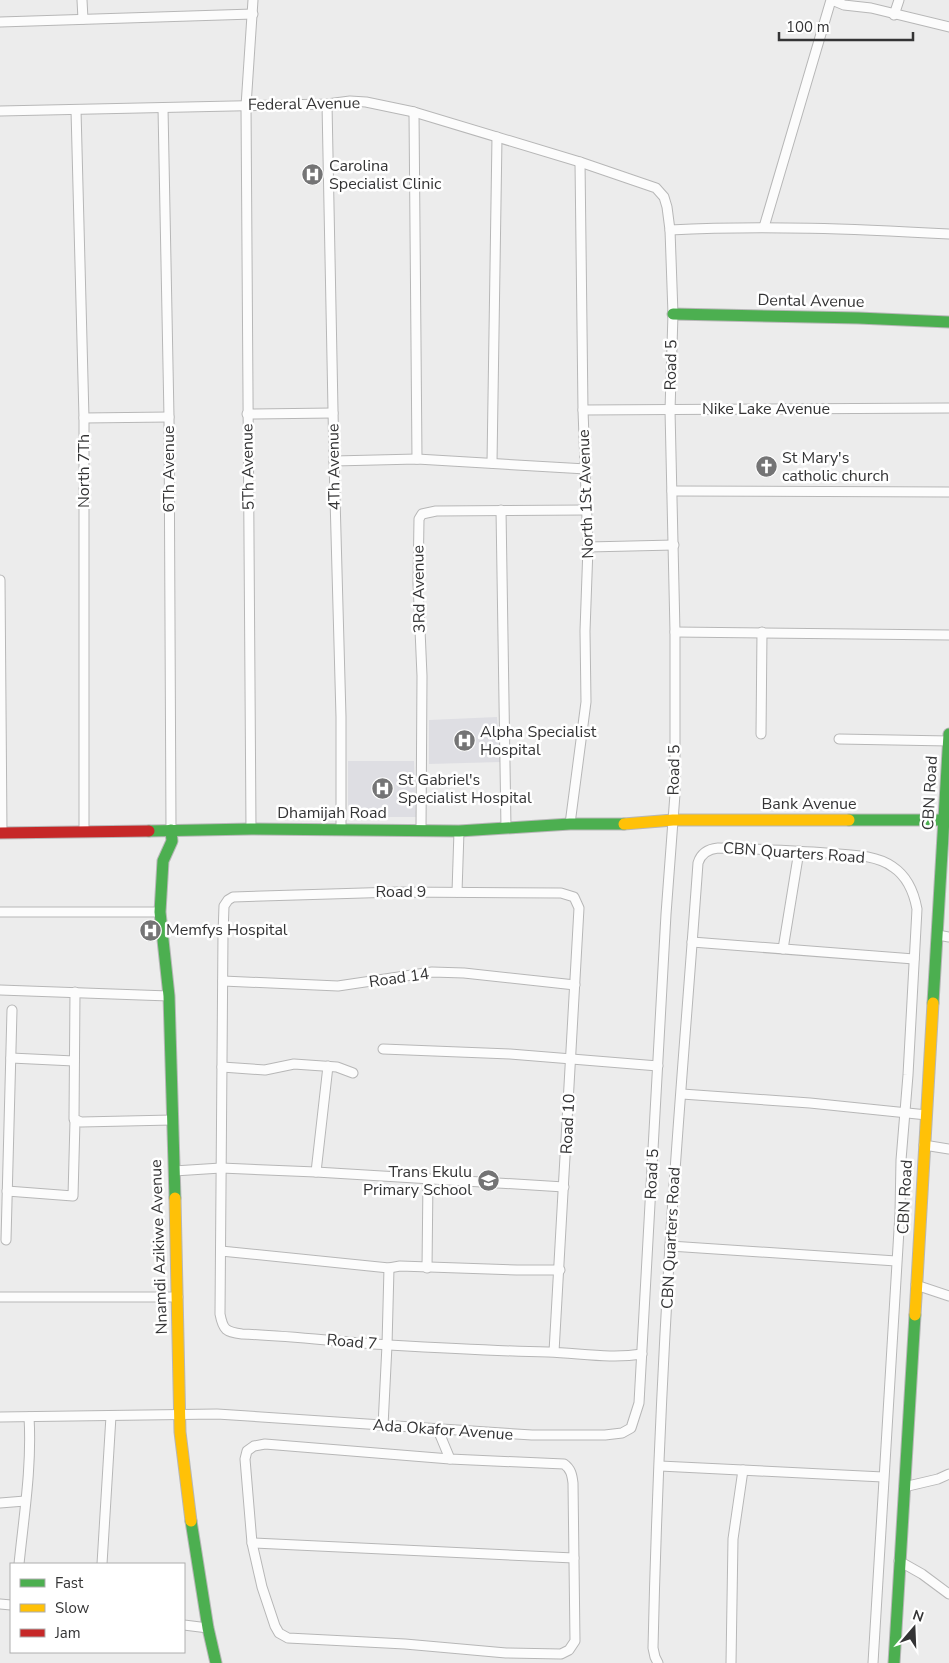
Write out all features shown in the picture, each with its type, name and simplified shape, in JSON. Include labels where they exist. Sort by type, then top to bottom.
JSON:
[{"type":"main road","name":"Dental Avenue","points":[[672,314],[949,322]]},
{"type":"main road","name":"CBN Road","points":[[894,1663],[924,1145],[944,936],[945,820],[949,734]]},
{"type":"main road","name":"Dhamijah Road","points":[[1,833],[250,829],[459,831],[570,824],[639,824],[673,820]]},
{"type":"main road","name":"Bank Avenue","points":[[673,820],[945,820]]},
{"type":"main road","name":"Nnamdi Azikiwe Avenue","points":[[171,830],[172,841],[163,861],[160,912],[169,996],[178,1297],[179,1414],[183,1464],[208,1628],[216,1663]]},
{"type":"street","points":[[82,0],[83,19]]},
{"type":"street","name":"5Th Avenue","points":[[250,829],[246,106],[253,0]]},
{"type":"street","points":[[764,227],[832,0],[844,5],[865,7],[949,27]]},
{"type":"street","points":[[894,15],[899,0]]},
{"type":"street","points":[[0,22],[253,14]]},
{"type":"street","name":"Federal Avenue","points":[[0,112],[366,102],[414,112],[580,162],[656,188]]},
{"type":"street","name":"4Th Avenue","points":[[327,104],[341,717],[341,830]]},
{"type":"street","name":"6Th Avenue","points":[[162,108],[169,417],[171,830]]},
{"type":"street","name":"North 7Th","points":[[76,110],[84,418],[84,832]]},
{"type":"street","points":[[414,112],[417,459]]},
{"type":"street","points":[[492,463],[497,137]]},
{"type":"street","name":"North 1St Avenue","points":[[570,824],[586,702],[585,631],[588,547],[583,410],[580,162]]},
{"type":"street","name":"Road 5","points":[[642,1354],[666,914],[673,820],[676,632],[670,410],[672,314],[670,230],[664,197],[656,188]]},
{"type":"street","points":[[670,230],[764,227],[949,234]]},
{"type":"street","name":"Nike Lake Avenue","points":[[583,410],[949,408]]},
{"type":"street","points":[[247,414],[333,413]]},
{"type":"street","points":[[84,418],[169,417]]},
{"type":"street","points":[[334,461],[417,459],[586,469]]},
{"type":"street","points":[[672,491],[949,492]]},
{"type":"street","points":[[502,510],[506,828]]},
{"type":"street","name":"3Rd Avenue","points":[[421,830],[422,676],[418,583],[419,519],[422,514],[436,511],[587,510]]},
{"type":"street","points":[[588,547],[674,545]]},
{"type":"street","points":[[0,580],[1,833]]},
{"type":"street","points":[[676,632],[949,635]]},
{"type":"street","points":[[761,734],[762,632]]},
{"type":"street","points":[[839,739],[949,741]]},
{"type":"street","points":[[457,892],[459,831]]},
{"type":"street","name":"CBN Quarters Road","points":[[658,1663],[653,1648],[656,1535],[670,1246],[698,862],[703,853],[712,848],[799,851],[877,859],[893,867],[904,878],[914,894],[917,909],[873,1663]]},
{"type":"street","points":[[783,949],[799,851]]},
{"type":"street","name":"Road 9","points":[[228,900],[233,897],[318,893],[457,892],[561,894],[574,897]]},
{"type":"street","name":"Road 10","points":[[554,1352],[579,908],[574,897]]},
{"type":"street","name":"Road 7","points":[[228,900],[224,906],[222,934],[224,981],[220,1314],[225,1329],[230,1332],[387,1345],[626,1357],[642,1354]]},
{"type":"street","points":[[0,912],[160,912]]},
{"type":"street","points":[[692,942],[914,958]]},
{"type":"street","name":"Road 14","points":[[224,981],[338,986],[432,972],[464,973],[575,985]]},
{"type":"street","points":[[0,990],[169,996]]},
{"type":"street","points":[[7,1190],[73,1196],[76,992]]},
{"type":"street","points":[[6,1240],[12,1010]]},
{"type":"street","points":[[383,1049],[571,1058],[658,1066]]},
{"type":"street","points":[[11,1058],[74,1061]]},
{"type":"street","points":[[222,1067],[265,1070],[294,1064],[337,1067],[352,1073]]},
{"type":"street","points":[[316,1172],[328,1066]]},
{"type":"street","points":[[682,1094],[810,1103],[927,1115]]},
{"type":"street","points":[[75,1121],[172,1120]]},
{"type":"street","points":[[924,1145],[949,1149]]},
{"type":"street","points":[[174,1171],[221,1168],[564,1187]]},
{"type":"street","points":[[427,1268],[428,1179]]},
{"type":"street","points":[[670,1246],[896,1261]]},
{"type":"street","points":[[221,1251],[389,1268],[400,1266],[560,1270]]},
{"type":"street","points":[[382,1426],[389,1268]]},
{"type":"street","points":[[916,1285],[949,1296]]},
{"type":"street","points":[[0,1298],[178,1297]]},
{"type":"street","name":"Ada Okafor Avenue","points":[[0,1417],[235,1415],[438,1430],[532,1435],[605,1435],[622,1433],[631,1428],[639,1403],[642,1354]]},
{"type":"street","points":[[102,1563],[112,1416]]},
{"type":"street","points":[[19,1563],[31,1445],[29,1417]]},
{"type":"street","points":[[438,1430],[450,1459]]},
{"type":"street","points":[[265,1444],[450,1459],[558,1462],[568,1467],[574,1483],[575,1641],[569,1650],[561,1654],[506,1653],[405,1644],[288,1638],[279,1634],[268,1610],[252,1543],[245,1459],[246,1451],[254,1446],[265,1444]]},
{"type":"street","points":[[660,1466],[883,1478]]},
{"type":"street","points":[[731,1663],[733,1539],[744,1470]]},
{"type":"street","points":[[904,1487],[938,1479],[949,1474]]},
{"type":"street","points":[[0,1503],[25,1502]]},
{"type":"street","points":[[252,1543],[574,1558]]},
{"type":"street","points":[[899,1561],[922,1574],[949,1594]]},
{"type":"street","points":[[185,1625],[208,1628]]},
{"type":"shaded area","name":"Alpha Specialist Hospital","points":[[497,717],[501,762],[429,764],[429,720]]},
{"type":"shaded area","name":"St Gabriel's Specialist Hospital","points":[[348,761],[414,761],[416,817],[348,817]]},
{"type":"traffic: fast","points":[[673,314],[949,322]]},
{"type":"traffic: fast","points":[[933,1003],[949,734]]},
{"type":"traffic: fast","points":[[849,820],[945,820]]},
{"type":"traffic: fast","points":[[149,831],[251,829],[459,831],[570,824],[624,824]]},
{"type":"traffic: fast","points":[[171,830],[172,841],[163,861],[160,912],[169,996],[175,1198]]},
{"type":"traffic: fast","points":[[894,1663],[915,1315]]},
{"type":"traffic: fast","points":[[191,1521],[208,1628],[216,1663]]},
{"type":"traffic: slow","points":[[624,824],[673,820],[849,820]]},
{"type":"traffic: slow","points":[[915,1315],[933,1003]]},
{"type":"traffic: slow","points":[[175,1198],[180,1432],[191,1521]]},
{"type":"traffic: jam","points":[[0,833],[149,831]]},
{"type":"place","name":"Carolina Specialist Clinic","points":[[313,175]]},
{"type":"place","name":"St Mary's catholic church","points":[[766,467]]},
{"type":"place","name":"Alpha Specialist Hospital","points":[[464,741]]},
{"type":"place","name":"St Gabriel's Specialist Hospital","points":[[382,789]]},
{"type":"place","name":"Memfys Hospital","points":[[150,930]]},
{"type":"place","name":"Trans Ekulu Primary School","points":[[488,1181]]}]
